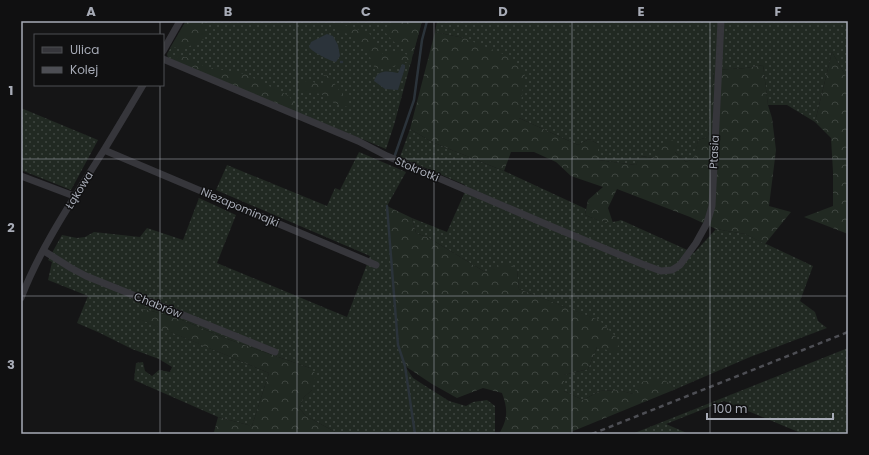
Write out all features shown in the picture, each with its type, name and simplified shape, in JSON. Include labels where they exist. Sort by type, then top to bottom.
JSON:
[{"type":"street","points":[[164,49],[180,21]]},
{"type":"street","name":"Ptasia","points":[[672,270],[680,265],[696,243],[707,223],[712,206],[721,21]]},
{"type":"street","name":"Stokrotki","points":[[164,59],[358,141],[387,156],[642,264],[661,271],[672,270]]},
{"type":"street","name":"Łąkowa","points":[[21,298],[28,280],[74,196],[142,86]]},
{"type":"street","name":"Niezapominajki","points":[[104,150],[376,265]]},
{"type":"street","points":[[21,176],[74,196]]},
{"type":"street","name":"Chabrów","points":[[44,251],[86,276],[275,352]]},
{"type":"green space","points":[[186,21],[422,21],[394,125],[386,149],[168,59],[167,54]]},
{"type":"green space","points":[[186,21],[203,21],[205,27],[204,39],[195,44],[181,48],[170,48]]},
{"type":"green space","points":[[393,21],[422,21],[413,54],[394,42],[383,30],[384,28],[393,24]]},
{"type":"green space","points":[[437,21],[848,21],[848,80],[832,52],[815,122],[787,105],[768,105],[763,65],[746,68],[714,70],[708,137],[698,140],[695,158],[686,162],[675,152],[654,158],[641,156],[636,165],[598,160],[598,144],[589,139],[578,145],[519,118],[464,38],[435,32]]},
{"type":"green space","points":[[331,25],[344,25],[369,33],[383,54],[390,51],[397,51],[412,57],[411,64],[403,61],[395,66],[375,69],[370,56],[360,42],[350,35],[331,27]]},
{"type":"green space","points":[[435,32],[464,38],[508,56],[525,73],[519,118],[578,145],[589,139],[598,144],[598,160],[636,165],[640,156],[654,158],[665,139],[675,141],[675,152],[686,162],[694,158],[698,140],[708,137],[714,70],[746,68],[763,65],[776,150],[769,206],[791,212],[765,244],[745,234],[716,229],[690,217],[617,189],[608,208],[613,223],[600,221],[585,215],[588,200],[603,187],[571,176],[556,162],[534,152],[511,152],[504,171],[432,142],[410,129]]},
{"type":"green space","points":[[832,52],[848,80],[848,234],[804,217],[833,206],[831,138],[815,122]]},
{"type":"green space","points":[[186,57],[206,67],[245,74],[289,96],[300,113],[168,59]]},
{"type":"green space","points":[[324,75],[329,76],[340,92],[348,97],[348,107],[339,105],[321,94],[301,91],[299,84],[305,81],[324,85]]},
{"type":"green space","points":[[21,108],[98,140],[71,190],[21,170]]},
{"type":"green space","points":[[410,129],[432,142],[504,171],[586,209],[585,215],[607,222],[621,220],[694,253],[716,229],[745,234],[813,266],[800,301],[815,312],[818,321],[827,328],[750,357],[676,389],[661,378],[633,394],[618,390],[600,391],[583,400],[564,391],[564,375],[588,369],[597,347],[598,320],[519,289],[517,270],[485,272],[429,238],[416,233],[412,218],[447,232],[464,194],[465,185],[400,157]]},
{"type":"green space","points":[[359,152],[406,172],[387,206],[405,366],[413,378],[449,401],[466,406],[473,402],[487,400],[495,406],[495,434],[339,434],[306,416],[299,408],[304,397],[312,390],[310,368],[230,340],[177,318],[144,309],[140,319],[269,373],[252,426],[218,417],[134,380],[136,363],[143,362],[145,371],[152,376],[159,370],[170,372],[172,367],[159,359],[132,349],[77,323],[88,296],[48,280],[52,262],[48,260],[62,235],[77,238],[85,237],[94,232],[140,237],[147,228],[183,240],[199,198],[236,215],[217,263],[347,317],[370,256],[216,190],[227,165],[327,206],[335,188],[340,190]]},
{"type":"green space","points":[[387,206],[412,218],[416,233],[429,238],[485,272],[507,261],[517,270],[519,289],[599,320],[621,342],[614,352],[597,347],[588,369],[564,375],[564,391],[583,400],[600,391],[619,390],[633,394],[640,382],[662,378],[676,389],[566,434],[499,434],[504,424],[506,414],[502,393],[483,388],[457,398],[405,366],[398,345]]},
{"type":"green space","points":[[144,309],[177,318],[230,340],[310,368],[316,374],[312,390],[304,397],[299,408],[306,416],[339,434],[210,434],[214,432],[218,417],[252,426],[269,373],[139,319],[139,315]]},
{"type":"green space","points":[[848,348],[848,434],[803,434],[724,401],[666,424],[689,434],[632,434]]},
{"type":"shaded area","points":[[327,34],[333,36],[338,45],[340,56],[336,62],[321,56],[309,47],[311,42]]},
{"type":"shaded area","points":[[402,64],[405,65],[405,68],[398,90],[385,89],[374,81],[378,74],[387,71],[398,73]]},
{"type":"waterway","points":[[395,155],[414,100],[422,40],[427,21]]},
{"type":"waterway","points":[[387,206],[398,345],[405,366],[415,434]]},
{"type":"railway","points":[[592,434],[848,332]]}]
